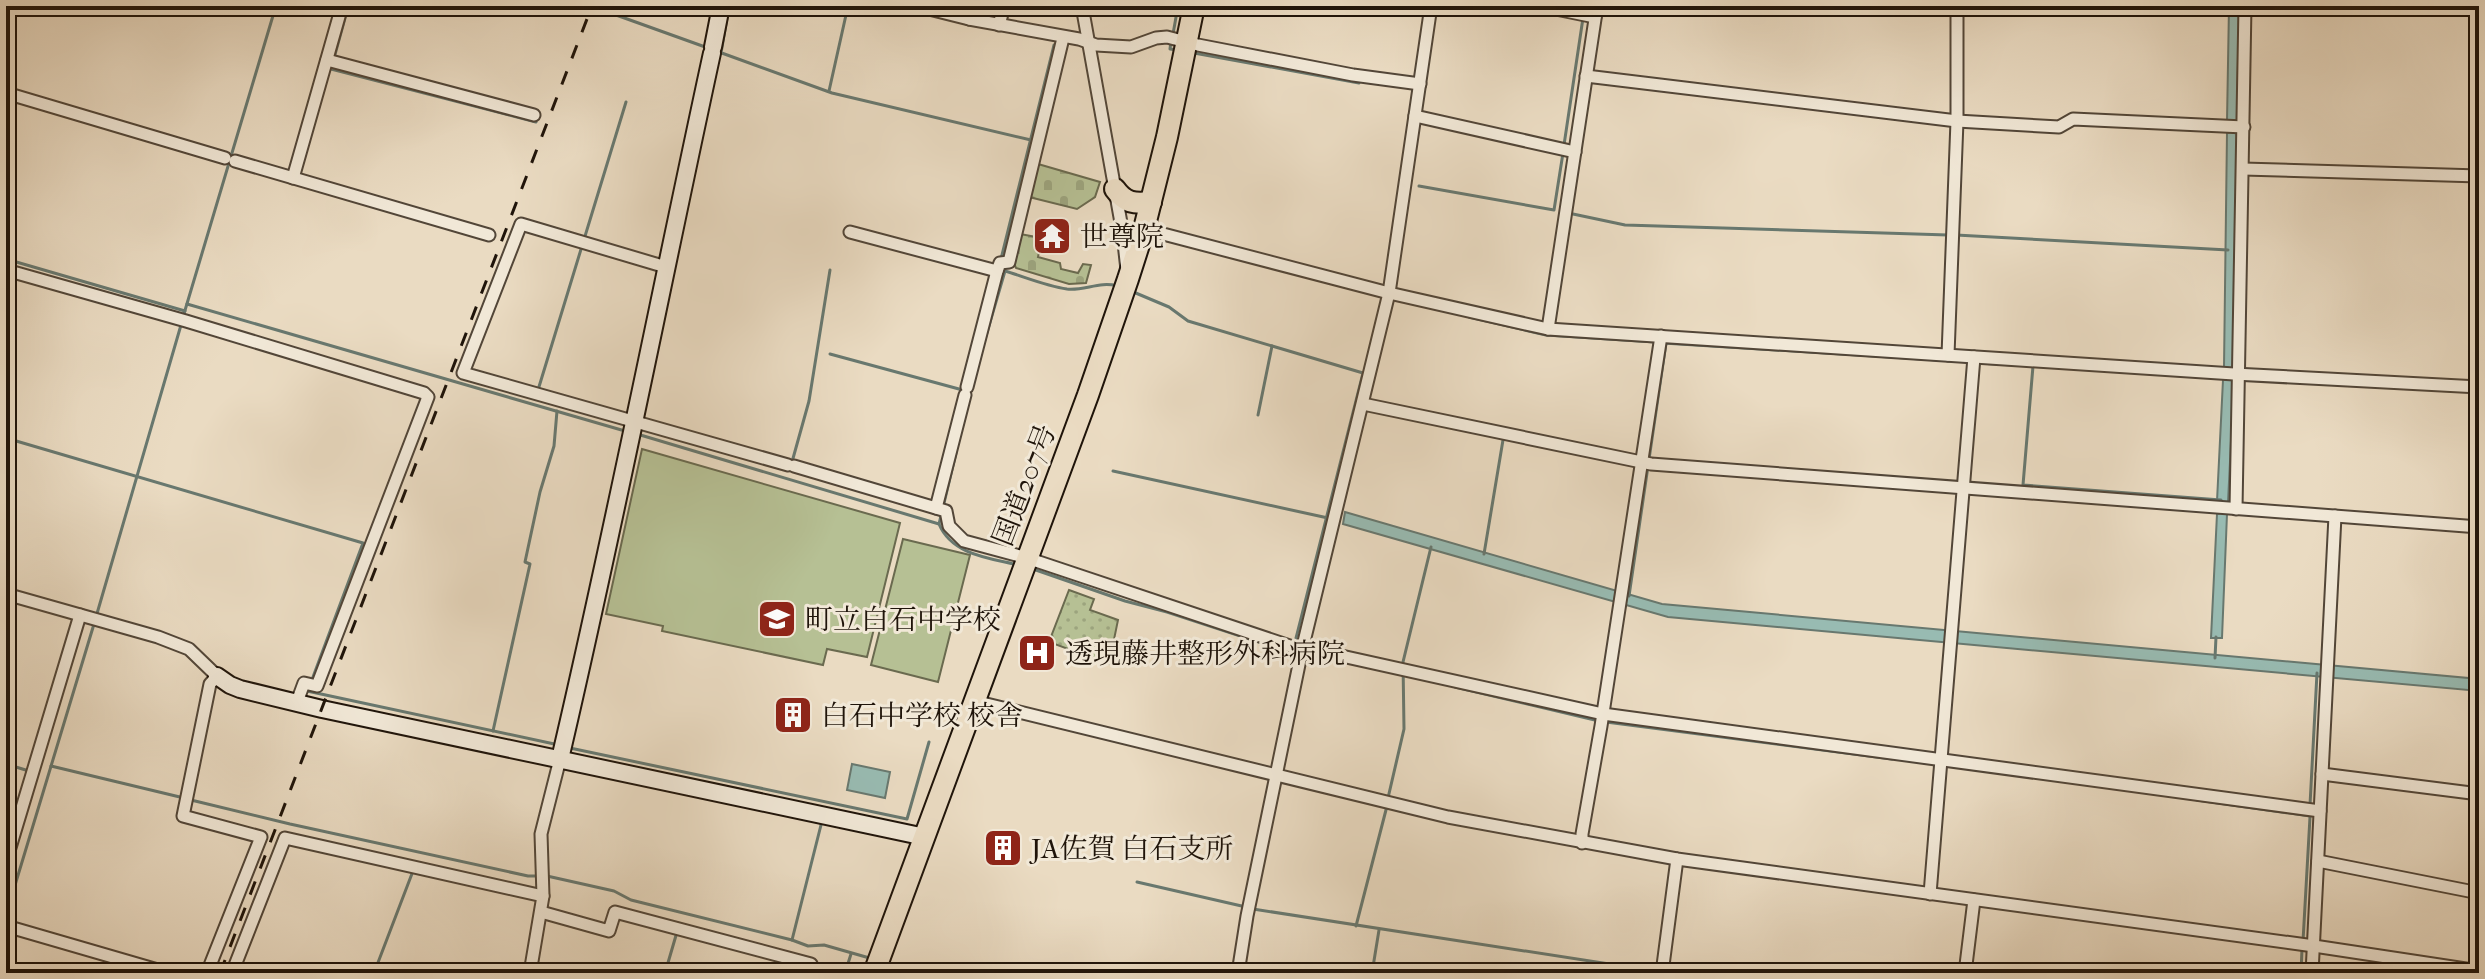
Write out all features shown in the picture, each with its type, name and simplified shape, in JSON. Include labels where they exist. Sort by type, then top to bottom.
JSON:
[{"type":"highway","name":"国道207号","points":[[877,965],[1126,285],[1151,202],[1180,44],[1194,6]]},
{"type":"highway","points":[[1115,189],[1123,200],[1136,204],[1151,202]]},
{"type":"street","points":[[530,973],[543,896],[541,834],[634,428],[721,6]]},
{"type":"street","points":[[917,6],[1096,45],[1131,47],[1156,38],[1353,75],[1420,84]]},
{"type":"street","points":[[969,19],[972,6]]},
{"type":"street","points":[[999,25],[1004,6]]},
{"type":"street","points":[[1082,6],[1115,189],[1126,285]]},
{"type":"street","points":[[1238,973],[1277,775],[1296,648],[1334,519],[1389,293],[1431,6]]},
{"type":"street","points":[[1541,6],[1589,13],[1586,76],[1567,150],[1548,329]]},
{"type":"street","points":[[1948,355],[1957,121],[1957,6]]},
{"type":"street","points":[[2227,508],[2243,169],[2236,127],[2245,6]]},
{"type":"street","points":[[293,178],[331,61],[340,13]]},
{"type":"street","points":[[1063,38],[1009,262],[1000,263],[997,271],[940,509],[949,526],[964,541],[1024,564],[1296,648],[1403,669],[1602,719],[2313,809]]},
{"type":"street","points":[[331,61],[534,115]]},
{"type":"street","points":[[1586,76],[1957,121],[2059,127],[2073,119],[2236,127]]},
{"type":"street","points":[[6,93],[489,235]]},
{"type":"street","points":[[1415,116],[1567,150]]},
{"type":"street","points":[[2243,169],[2479,176]]},
{"type":"street","points":[[666,267],[521,224],[463,373],[537,392],[634,428],[791,466],[940,509]]},
{"type":"street","points":[[1144,229],[1389,293],[1548,329],[1661,341],[1948,355],[1974,362],[2479,387]]},
{"type":"street","points":[[850,232],[997,271]]},
{"type":"street","points":[[6,270],[182,320],[424,393],[428,397],[317,686],[304,683],[297,702]]},
{"type":"street","points":[[1582,843],[1622,588],[1646,463],[1661,341]]},
{"type":"street","points":[[1930,894],[1974,362]]},
{"type":"street","points":[[1363,404],[1646,463],[2479,527]]},
{"type":"street","points":[[2312,973],[2306,945],[2318,861],[2313,809],[2322,774],[2335,516]]},
{"type":"street","points":[[6,594],[189,649],[230,685],[297,702],[562,751],[925,837]]},
{"type":"street","points":[[6,861],[32,772],[89,618]]},
{"type":"street","points":[[207,973],[261,837],[183,816],[210,684],[217,676]]},
{"type":"street","points":[[974,701],[1388,803],[1582,843],[1677,859],[2479,971]]},
{"type":"street","points":[[2322,774],[2479,794]]},
{"type":"street","points":[[232,973],[285,838],[543,896]]},
{"type":"street","points":[[1663,970],[1677,859]]},
{"type":"street","points":[[2318,861],[2479,893]]},
{"type":"street","points":[[1965,973],[1974,900]]},
{"type":"street","points":[[541,912],[609,931],[615,912],[811,964],[809,973]]},
{"type":"street","points":[[6,926],[168,973]]},
{"type":"green space","points":[[1038,164],[1100,182],[1095,197],[1077,209],[1029,197]]},
{"type":"green space","points":[[1020,234],[1042,238],[1038,257],[1060,263],[1061,269],[1078,273],[1083,264],[1091,265],[1086,283],[1069,284],[1016,268],[1013,261]]},
{"type":"green space","points":[[642,449],[900,523],[867,657],[827,649],[823,665],[662,631],[663,626],[606,614]]},
{"type":"green space","points":[[903,539],[970,555],[938,682],[871,665]]},
{"type":"green space","points":[[1069,590],[1094,599],[1090,610],[1118,620],[1109,664],[1049,642]]},
{"type":"water","points":[[2229,6],[2239,6],[2234,368],[2231,379],[2234,380],[2228,502],[2225,502],[2222,638],[2211,638],[2217,514],[2220,513],[2221,502],[2217,501],[2223,380],[2226,379],[2227,369],[2224,367],[2227,133],[2230,132],[2230,122],[2227,121]]},
{"type":"water","points":[[1345,512],[1662,604],[2479,679],[2479,691],[1668,617],[1343,524]]},
{"type":"water","points":[[852,764],[890,772],[885,798],[847,790]]},
{"type":"waterway","points":[[183,317],[275,9],[265,6]]},
{"type":"waterway","points":[[307,6],[338,15]]},
{"type":"waterway","points":[[345,17],[349,6]]},
{"type":"waterway","points":[[591,6],[708,48]]},
{"type":"waterway","points":[[829,91],[848,6]]},
{"type":"waterway","points":[[1173,34],[1178,6]]},
{"type":"waterway","points":[[334,58],[345,18]]},
{"type":"waterway","points":[[721,53],[727,18]]},
{"type":"waterway","points":[[1564,145],[1583,18]]},
{"type":"waterway","points":[[1171,41],[1170,49],[1178,50]]},
{"type":"waterway","points":[[1001,259],[1054,45]]},
{"type":"waterway","points":[[719,52],[832,93],[1031,140]]},
{"type":"waterway","points":[[1194,53],[1359,83]]},
{"type":"waterway","points":[[332,65],[331,69],[536,122]]},
{"type":"waterway","points":[[538,390],[626,102]]},
{"type":"waterway","points":[[1419,186],[1554,210],[1563,153]]},
{"type":"waterway","points":[[1573,214],[1625,225],[1948,235]]},
{"type":"waterway","points":[[1956,235],[2228,250]]},
{"type":"waterway","points":[[6,259],[185,311]]},
{"type":"waterway","points":[[792,462],[809,401],[830,270]]},
{"type":"waterway","points":[[981,353],[1005,271],[1067,289],[1117,286]]},
{"type":"waterway","points":[[1131,291],[1169,307],[1188,321],[1363,373],[1295,642]]},
{"type":"waterway","points":[[187,304],[625,431]]},
{"type":"waterway","points":[[1469,317],[1546,335],[1655,342]]},
{"type":"waterway","points":[[96,617],[181,325]]},
{"type":"waterway","points":[[1663,343],[1970,362]]},
{"type":"waterway","points":[[1629,596],[1666,343]]},
{"type":"waterway","points":[[1258,415],[1272,346]]},
{"type":"waterway","points":[[830,354],[970,392]]},
{"type":"waterway","points":[[1978,363],[2033,366],[2023,485],[2221,500]]},
{"type":"waterway","points":[[493,731],[530,564],[525,562],[540,492],[554,446],[557,411]]},
{"type":"waterway","points":[[637,434],[939,524],[962,549],[1018,565]]},
{"type":"waterway","points":[[6,438],[363,543],[313,677]]},
{"type":"waterway","points":[[1484,554],[1503,440]]},
{"type":"waterway","points":[[939,524],[956,453]]},
{"type":"waterway","points":[[1113,471],[1328,518]]},
{"type":"waterway","points":[[1388,798],[1404,729],[1403,662],[1431,547]]},
{"type":"waterway","points":[[1033,569],[1125,601],[1292,653],[1293,650]]},
{"type":"waterway","points":[[6,915],[94,624]]},
{"type":"waterway","points":[[2215,658],[2216,637]]},
{"type":"waterway","points":[[2310,805],[2317,673]]},
{"type":"waterway","points":[[1455,687],[1599,721]]},
{"type":"waterway","points":[[307,691],[559,745]]},
{"type":"waterway","points":[[1606,722],[1892,759]]},
{"type":"waterway","points":[[570,748],[907,819],[929,742]]},
{"type":"waterway","points":[[6,764],[29,771]]},
{"type":"waterway","points":[[51,766],[184,798]]},
{"type":"waterway","points":[[191,800],[539,876]]},
{"type":"waterway","points":[[2197,800],[2310,816]]},
{"type":"waterway","points":[[1356,926],[1387,806]]},
{"type":"waterway","points":[[2303,941],[2310,817]]},
{"type":"waterway","points":[[547,876],[614,891],[631,900],[792,940],[822,821]]},
{"type":"waterway","points":[[374,973],[413,871]]},
{"type":"waterway","points":[[1137,882],[1246,907]]},
{"type":"waterway","points":[[1253,909],[1661,972]]},
{"type":"waterway","points":[[1372,973],[1379,930]]},
{"type":"waterway","points":[[665,973],[677,932]]},
{"type":"waterway","points":[[792,940],[808,946],[824,945],[873,959]]},
{"type":"waterway","points":[[2301,973],[2302,949]]},
{"type":"waterway","points":[[845,973],[851,954]]},
{"type":"waterway","points":[[888,963],[924,973]]},
{"type":"railway","points":[[220,973],[592,6]]},
{"type":"place","name":"世尊院","points":[[1052,236]]},
{"type":"place","name":"町立白石中学校","points":[[777,619]]},
{"type":"place","name":"透現藤井整形外科病院","points":[[1037,653]]},
{"type":"place","name":"白石中学校 校舎","points":[[793,715]]},
{"type":"place","name":"JA佐賀 白石支所","points":[[1003,848]]}]
